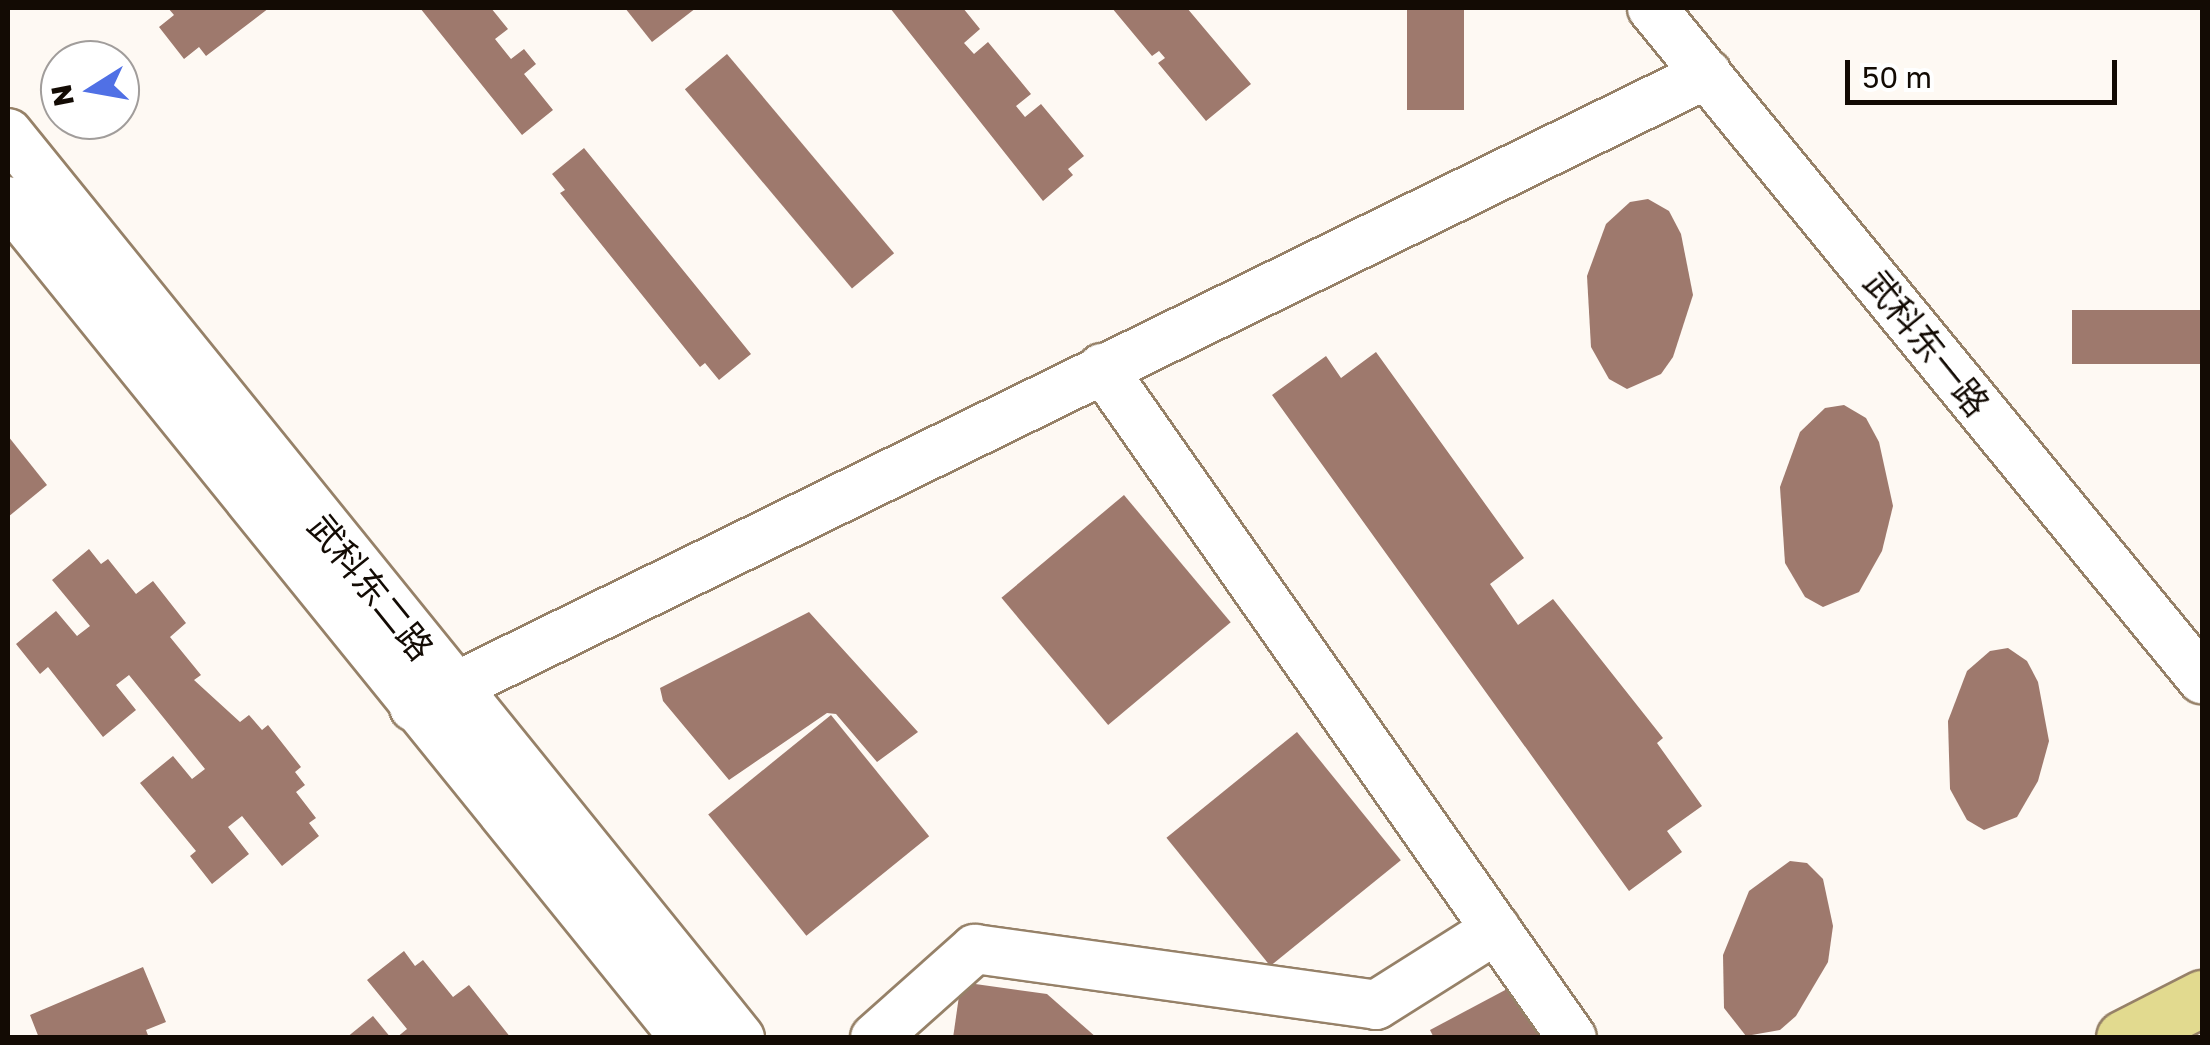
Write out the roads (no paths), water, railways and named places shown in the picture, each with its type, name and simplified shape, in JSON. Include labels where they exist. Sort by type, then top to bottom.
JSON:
[{"type":"main road","points":[[2124,1038],[2202,998]]},
{"type":"street","name":"武科东一路","points":[[1652,8],[2202,679]]},
{"type":"street","points":[[432,696],[1708,74]]},
{"type":"street","name":"武科东二路","points":[[8,133],[685,1038]]},
{"type":"street","name":"武科东二路","points":[[8,201],[432,696],[740,1038]]},
{"type":"street","points":[[1102,368],[1572,1038]]},
{"type":"street","points":[[874,1038],[975,949],[1376,1005],[1496,928]]}]
